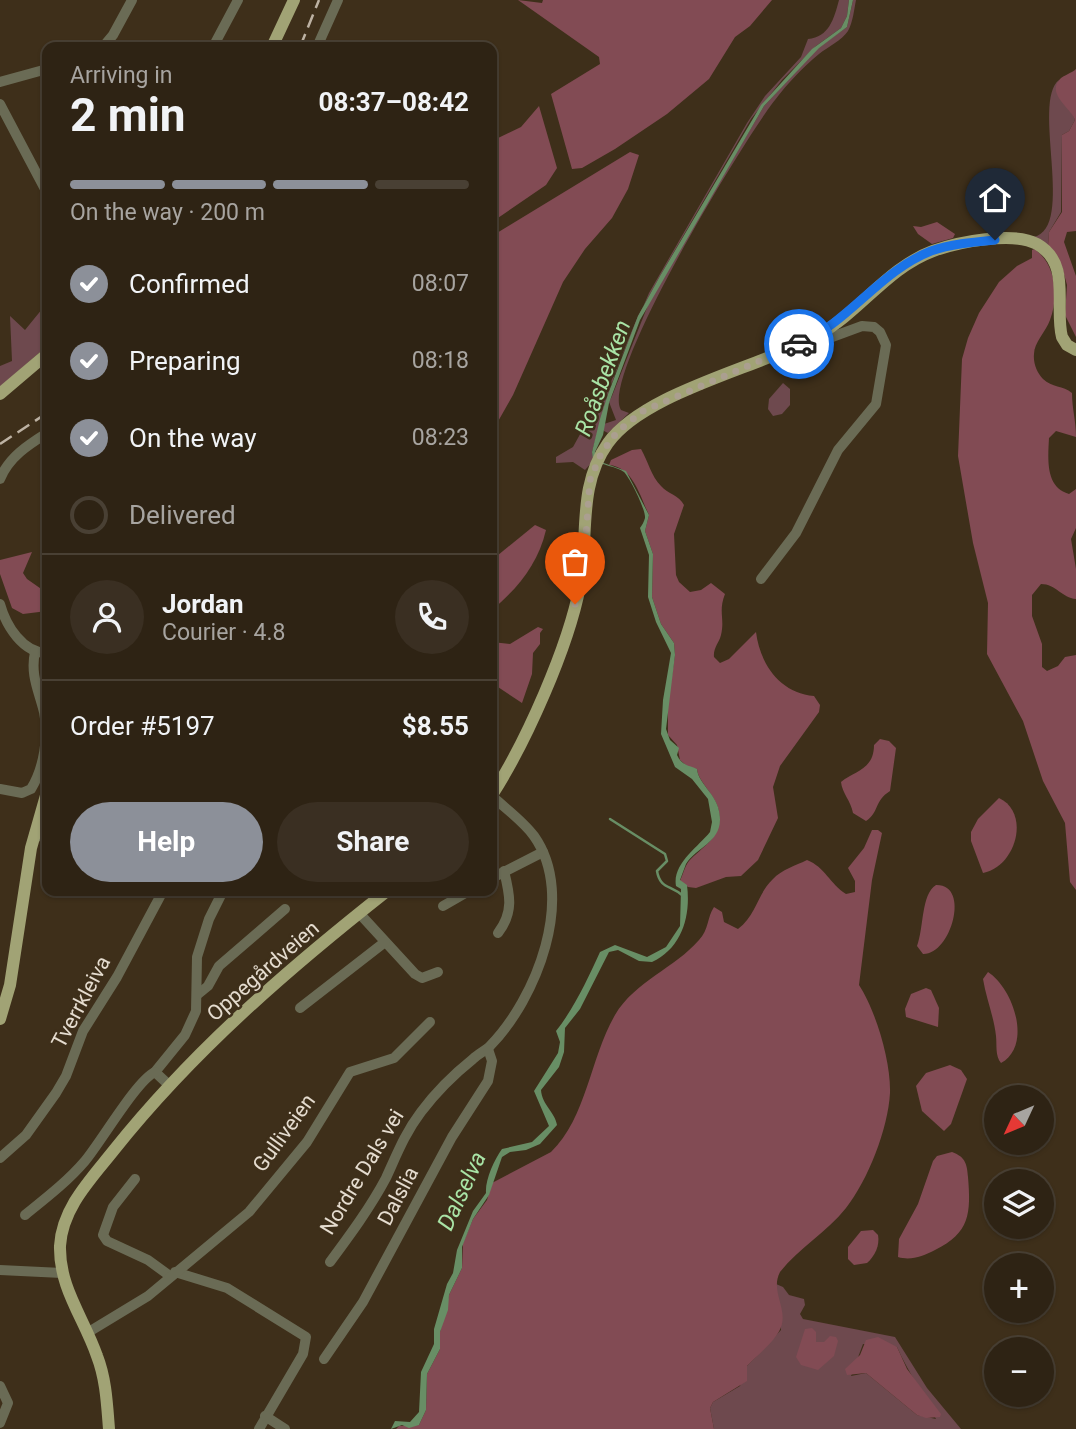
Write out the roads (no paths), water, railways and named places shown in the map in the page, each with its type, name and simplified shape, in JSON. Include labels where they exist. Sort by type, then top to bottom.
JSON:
[{"type":"main road","points":[[274,42],[295,0]]},
{"type":"main road","points":[[497,786],[533,716],[571,621],[584,563],[586,502],[593,469],[624,424],[643,411],[820,334],[899,270],[923,255],[965,243],[1015,239],[1038,245],[1055,264],[1060,286],[1060,332],[1067,345],[1076,350]]},
{"type":"main road","points":[[0,394],[42,358]]},
{"type":"main road","points":[[0,1019],[9,993],[34,835],[42,809]]},
{"type":"main road","name":"Oppegårdveien","points":[[109,1429],[105,1384],[97,1353],[74,1306],[62,1273],[61,1236],[69,1212],[88,1182],[170,1086],[252,1003],[381,896]]},
{"type":"street","points":[[107,42],[132,0]]},
{"type":"street","points":[[216,42],[238,0]]},
{"type":"street","points":[[319,42],[338,0]]},
{"type":"street","points":[[0,82],[42,70]]},
{"type":"street","points":[[0,104],[42,184]]},
{"type":"street","points":[[761,579],[796,533],[838,450],[876,404],[886,345],[880,332],[874,327],[862,326],[831,340],[824,340],[820,334]]},
{"type":"street","points":[[0,479],[5,468],[23,449],[42,436]]},
{"type":"street","points":[[0,604],[10,627],[34,652],[42,653]]},
{"type":"street","points":[[34,652],[33,673],[42,712]]},
{"type":"street","points":[[0,789],[19,793],[28,791],[36,778],[42,758]]},
{"type":"street","name":"Nordre Dals vei","points":[[330,1262],[362,1219],[386,1177],[400,1142],[420,1112],[447,1082],[488,1049],[514,1016],[537,969],[550,926],[553,887],[543,852],[534,836],[497,800]]},
{"type":"street","points":[[34,835],[42,837]]},
{"type":"street","points":[[497,875],[543,852]]},
{"type":"street","points":[[498,933],[509,912],[510,901],[504,871]]},
{"type":"street","name":"Tverrkleiva","points":[[0,1158],[26,1135],[56,1093],[66,1076],[83,1031],[117,977],[160,896]]},
{"type":"street","name":"Oppegårdveien","points":[[24,1215],[65,1183],[145,1078],[155,1072],[188,1029],[196,1011],[197,957],[209,919],[220,896]]},
{"type":"street","points":[[443,905],[460,896]]},
{"type":"street","name":"Oppegårdveien","points":[[197,995],[208,986],[219,966],[285,909]]},
{"type":"street","points":[[359,913],[415,974],[422,978],[438,972]]},
{"type":"street","points":[[300,1008],[385,942]]},
{"type":"street","name":"Gulliveien","points":[[87,1333],[148,1296],[249,1212],[307,1142],[350,1072],[394,1058],[430,1022]]},
{"type":"street","name":"Dalslia","points":[[324,1359],[363,1302],[452,1137],[488,1081],[492,1061],[488,1049]]},
{"type":"street","points":[[155,1072],[170,1086]]},
{"type":"street","points":[[135,1179],[113,1207],[103,1235],[107,1241],[172,1274],[227,1289],[306,1337],[303,1354],[259,1429]]},
{"type":"street","points":[[0,1270],[62,1273]]},
{"type":"street","points":[[0,1386],[8,1404],[0,1423]]},
{"type":"street","points":[[265,1416],[285,1429]]},
{"type":"waterway","points":[[610,819],[665,854],[667,861],[657,871],[658,877],[663,884],[682,895]]},
{"type":"railway","points":[[302,42],[319,0]]},
{"type":"railway","points":[[0,444],[42,416]]},
{"type":"water label","name":"Roåsbekken","points":[[603,378]]},
{"type":"water label","name":"Dalselva","points":[[462,1191]]}]
